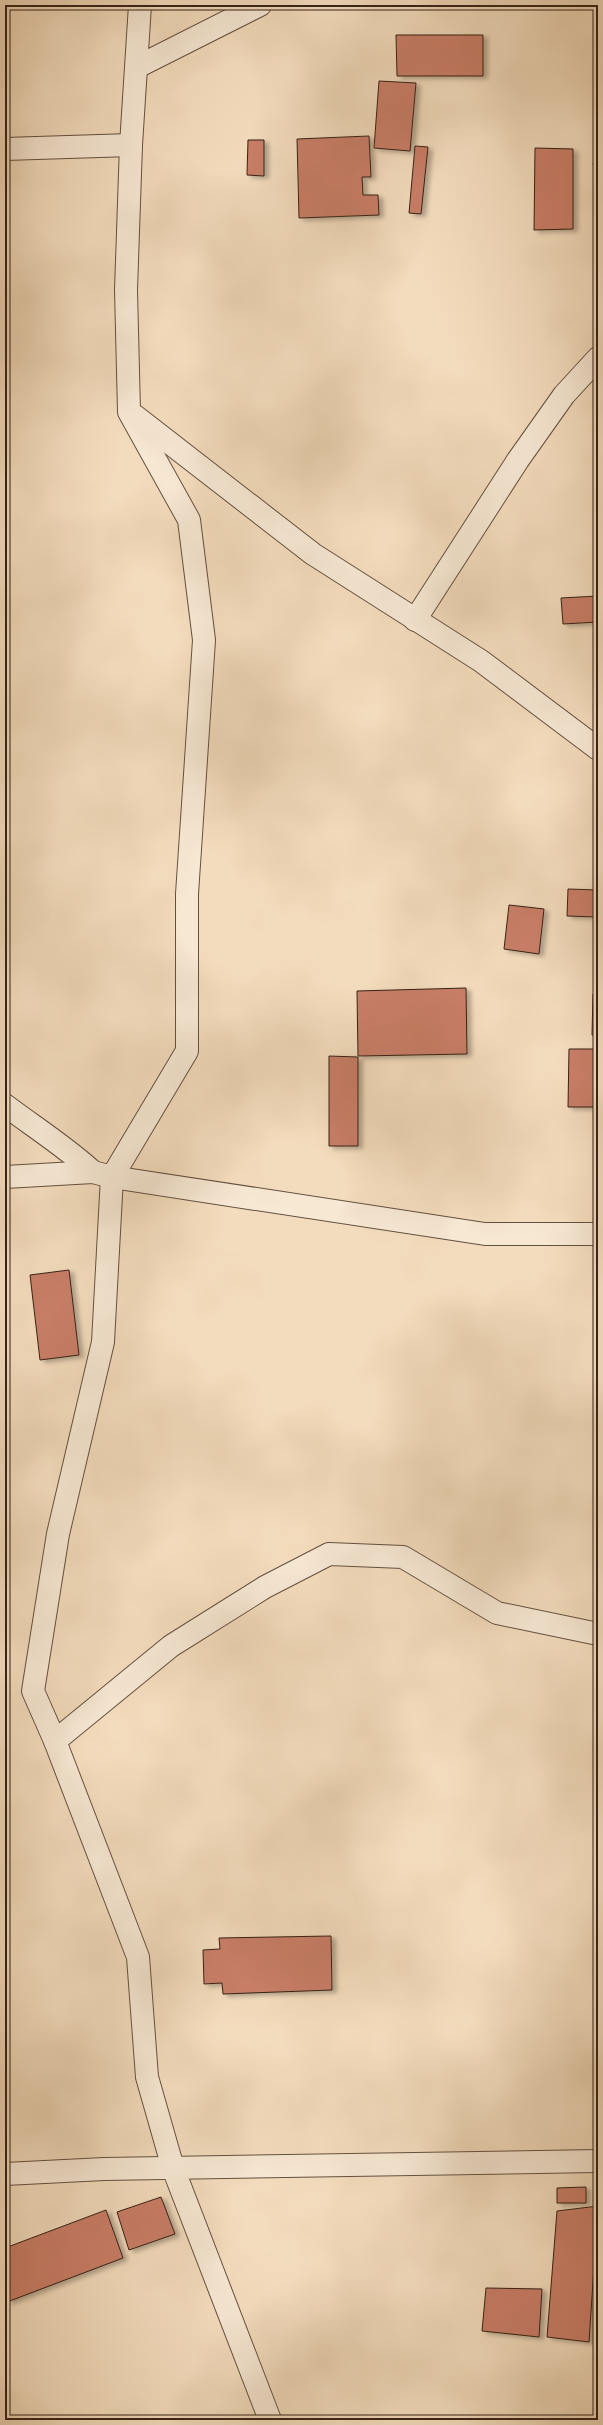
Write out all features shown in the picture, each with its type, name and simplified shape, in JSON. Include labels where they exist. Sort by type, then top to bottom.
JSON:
[{"type":"street","points":[[140,5],[131,145],[126,290],[129,412],[189,520],[204,640],[188,894],[186,1051],[103,1174],[103,1342],[58,1534],[33,1691],[55,1741],[138,1957],[147,2077],[173,2168],[270,2420]]},
{"type":"street","points":[[137,67],[260,5]]},
{"type":"street","points":[[5,149],[131,145]]},
{"type":"street","points":[[415,620],[518,460],[564,395],[598,358]]},
{"type":"street","points":[[129,412],[313,554],[481,661],[598,749]]},
{"type":"street","points":[[5,1105],[53,1142],[103,1174]]},
{"type":"street","points":[[5,1177],[103,1174],[485,1234],[598,1234]]},
{"type":"street","points":[[55,1741],[171,1646],[265,1587],[329,1554],[403,1557],[497,1613],[598,1634]]},
{"type":"street","points":[[5,2174],[173,2168],[598,2161]]},
{"type":"building","points":[[396,35],[483,35],[483,76],[397,76]]},
{"type":"building","points":[[379,81],[416,83],[410,151],[374,148]]},
{"type":"building","points":[[369,136],[371,177],[362,177],[363,195],[378,195],[379,215],[299,218],[297,139]]},
{"type":"building","points":[[598,139],[598,166],[593,165]]},
{"type":"building","points":[[248,140],[264,140],[264,176],[247,175]]},
{"type":"building","points":[[415,146],[428,147],[421,214],[409,213]]},
{"type":"building","points":[[535,148],[573,149],[573,229],[534,230]]},
{"type":"building","points":[[598,596],[598,622],[563,624],[561,598]]},
{"type":"building","points":[[568,889],[598,890],[598,917],[567,916]]},
{"type":"building","points":[[509,905],[544,909],[539,954],[504,949]]},
{"type":"building","points":[[466,988],[467,1054],[358,1056],[357,991]]},
{"type":"building","points":[[593,994],[598,994],[598,1035],[592,1035]]},
{"type":"building","points":[[569,1049],[598,1049],[598,1107],[568,1107]]},
{"type":"building","points":[[329,1056],[358,1057],[358,1146],[329,1146]]},
{"type":"building","points":[[69,1270],[79,1355],[40,1360],[30,1275]]},
{"type":"building","points":[[331,1936],[332,1990],[223,1994],[222,1983],[204,1984],[203,1950],[220,1949],[219,1938]]},
{"type":"building","points":[[586,2187],[586,2203],[557,2203],[557,2188]]},
{"type":"building","points":[[161,2197],[175,2234],[129,2250],[117,2212]]},
{"type":"building","points":[[598,2206],[589,2342],[547,2337],[557,2211]]},
{"type":"building","points":[[106,2210],[123,2258],[7,2302],[5,2248]]},
{"type":"building","points":[[486,2288],[542,2289],[539,2337],[482,2331]]}]
